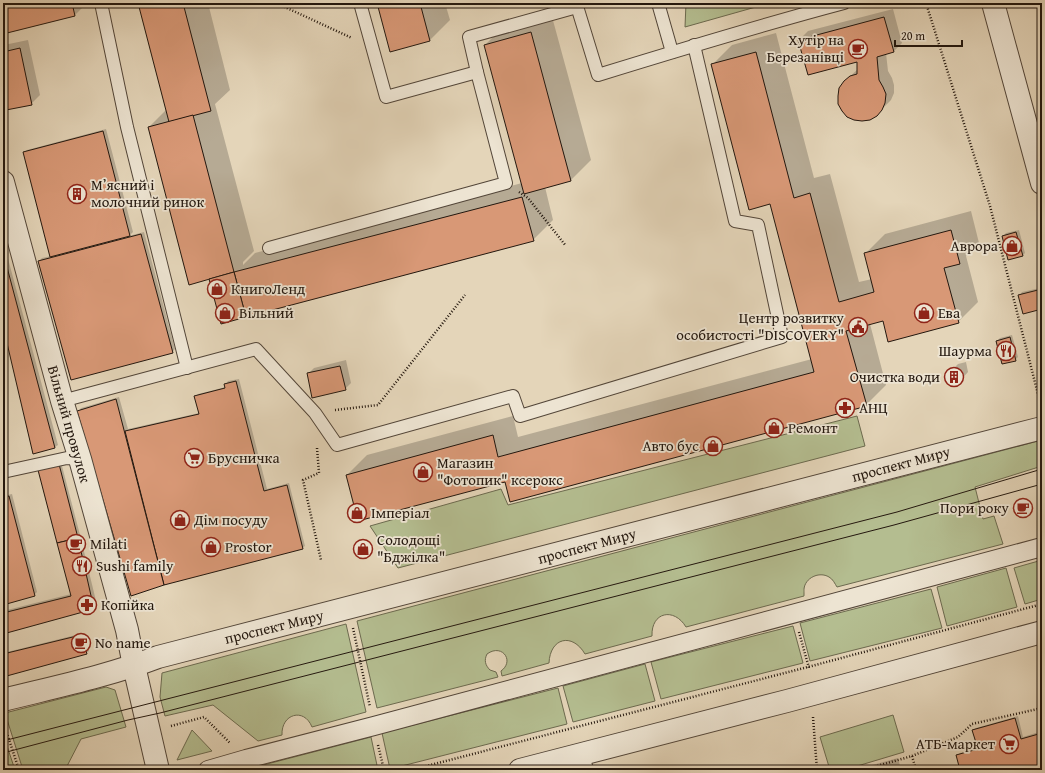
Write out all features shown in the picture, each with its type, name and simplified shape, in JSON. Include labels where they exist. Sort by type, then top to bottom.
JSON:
[{"type":"street","points":[[993,3],[1042,183]]},
{"type":"street","name":"Вільний провулок","points":[[3,182],[62,401],[80,459],[127,630],[134,666]]},
{"type":"street","name":"проспект Миру","points":[[3,700],[112,673],[166,655],[1042,418]]},
{"type":"street","points":[[208,770],[1042,547]]},
{"type":"street","points":[[520,770],[585,762],[811,694],[1042,632]]},
{"type":"street","points":[[134,666],[158,770]]},
{"type":"lane","points":[[101,3],[127,127],[187,368]]},
{"type":"lane","points":[[360,3],[386,97],[477,72]]},
{"type":"lane","points":[[658,3],[672,52]]},
{"type":"lane","points":[[268,248],[506,183],[469,37],[577,5],[598,75],[694,46],[800,9],[844,3]]},
{"type":"lane","points":[[62,401],[256,349],[315,413],[337,445],[513,396],[520,416],[782,337],[758,225],[735,221],[694,46]]},
{"type":"lane","points":[[3,472],[67,458],[80,459]]},
{"type":"path","points":[[276,3],[373,48]]},
{"type":"path","points":[[926,3],[990,206],[1042,418]]},
{"type":"path","points":[[506,183],[528,198],[566,246]]},
{"type":"path","points":[[321,560],[303,480],[319,472],[315,413],[378,405],[465,295]]},
{"type":"path","points":[[411,770],[808,667],[1042,604]]},
{"type":"path","points":[[794,613],[808,667],[817,770]]},
{"type":"path","points":[[353,627],[384,770]]},
{"type":"path","points":[[863,770],[912,756],[958,737],[972,724],[1042,708]]},
{"type":"path","points":[[164,728],[204,717],[246,759]]},
{"type":"path","points":[[993,720],[994,724]]},
{"type":"path","points":[[3,721],[19,770]]},
{"type":"path","points":[[912,756],[916,770]]},
{"type":"green space","points":[[686,3],[770,3],[685,27]]},
{"type":"green space","points":[[857,416],[865,446],[398,568],[370,526],[501,489],[508,505]]},
{"type":"green space","points":[[1042,440],[1042,466],[975,487],[983,519],[994,516],[1003,544],[837,587],[833,580],[829,577],[825,575],[817,575],[810,579],[805,585],[804,596],[686,627],[675,617],[664,615],[659,617],[655,622],[652,636],[585,654],[580,647],[574,643],[562,641],[557,643],[553,648],[549,663],[502,676],[501,671],[507,663],[507,658],[502,652],[492,651],[487,654],[486,662],[490,670],[496,672],[498,677],[377,708],[357,621]]},
{"type":"green space","points":[[1042,560],[1042,599],[1025,604],[1014,568]]},
{"type":"green space","points":[[1006,568],[1017,607],[947,626],[937,587]]},
{"type":"green space","points":[[931,589],[942,628],[810,661],[800,623]]},
{"type":"green space","points":[[346,624],[366,712],[312,727],[304,717],[299,715],[294,716],[285,722],[282,735],[258,741],[213,705],[165,716],[160,697],[162,673]]},
{"type":"green space","points":[[793,626],[803,663],[661,699],[651,662]]},
{"type":"green space","points":[[645,664],[655,701],[573,722],[563,686]]},
{"type":"green space","points":[[106,687],[115,690],[126,727],[81,739],[65,770],[23,770],[5,713]]},
{"type":"green space","points":[[558,688],[567,724],[390,769],[382,733]]},
{"type":"green space","points":[[893,715],[904,752],[844,770],[830,770],[820,737]]},
{"type":"green space","points":[[192,730],[212,751],[177,760]]},
{"type":"green space","points":[[3,734],[15,770],[3,770]]},
{"type":"green space","points":[[371,737],[378,770],[244,770]]},
{"type":"building","points":[[21,3],[72,3],[75,16],[3,34],[3,8]]},
{"type":"building","points":[[138,3],[183,3],[211,111],[169,122]]},
{"type":"building","points":[[377,3],[420,3],[430,41],[390,52]]},
{"type":"building","points":[[884,17],[894,52],[877,57],[879,80],[886,94],[885,103],[877,116],[870,120],[854,120],[847,117],[842,111],[838,104],[838,96],[839,88],[844,81],[850,76],[857,74],[857,62],[808,75],[798,40]]},
{"type":"building","points":[[531,32],[571,181],[524,194],[484,45]]},
{"type":"building","points":[[20,48],[32,105],[6,110],[3,95],[3,52]]},
{"type":"building","points":[[756,52],[794,198],[810,193],[839,302],[874,292],[864,253],[951,230],[960,264],[944,268],[959,323],[888,342],[883,321],[846,331],[867,406],[510,502],[505,482],[358,521],[346,475],[493,435],[498,457],[814,372],[770,204],[749,210],[711,64]]},
{"type":"building","points":[[193,115],[234,272],[189,285],[148,127]]},
{"type":"building","name":"Мʼясний і молочний ринок","points":[[103,131],[130,236],[50,257],[23,152]]},
{"type":"building","points":[[522,197],[534,241],[246,317],[234,272]]},
{"type":"building","name":"Аврора","points":[[1016,232],[1023,256],[1008,260],[1002,236]]},
{"type":"building","points":[[141,234],[173,353],[71,380],[38,261]]},
{"type":"building","points":[[3,252],[55,448],[33,454],[3,326]]},
{"type":"building","points":[[234,272],[246,317],[221,324],[209,279]]},
{"type":"building","points":[[1038,290],[1042,309],[1023,314],[1018,295]]},
{"type":"building","name":"Шаурма","points":[[1010,337],[1016,361],[1002,364],[996,341]]},
{"type":"building","points":[[340,366],[346,390],[312,398],[307,373]]},
{"type":"building","name":"Очистка води","points":[[957,370],[960,382],[951,384],[948,373]]},
{"type":"building","name":"Брусничка","points":[[236,381],[264,491],[287,485],[303,549],[164,585],[125,431],[199,414],[194,396],[225,388],[224,384]]},
{"type":"building","points":[[116,399],[164,585],[131,596],[77,411]]},
{"type":"building","points":[[59,464],[78,538],[57,543],[38,470]]},
{"type":"building","points":[[9,496],[35,596],[3,605],[3,498]]},
{"type":"building","points":[[78,538],[94,609],[3,634],[3,613],[71,596],[57,543]]},
{"type":"building","points":[[81,635],[87,654],[3,677],[3,654]]},
{"type":"building","name":"АТБ-маркет","points":[[1015,718],[1021,739],[1042,733],[1042,770],[960,770],[956,755],[978,749],[972,730]]},
{"type":"tram line","points":[[3,741],[897,512],[1042,469]]},
{"type":"tram line","points":[[3,753],[894,525],[1042,484]]},
{"type":"place","name":"Хутір на Березанівці","points":[[858,49]]},
{"type":"place","name":"Мʼясний і молочний ринок","points":[[77,194]]},
{"type":"place","name":"Аврора","points":[[1012,246]]},
{"type":"place","name":"КнигоЛенд","points":[[217,289]]},
{"type":"place","name":"Вільний","points":[[225,313]]},
{"type":"place","name":"Ева","points":[[924,313]]},
{"type":"place","name":"Центр розвитку особистості \"DISCOVERY\"","points":[[858,327]]},
{"type":"place","name":"Шаурма","points":[[1006,351]]},
{"type":"place","name":"Очистка води","points":[[954,377]]},
{"type":"place","name":"АНЦ","points":[[845,408]]},
{"type":"place","name":"Ремонт","points":[[774,428]]},
{"type":"place","name":"Авто бус","points":[[713,446]]},
{"type":"place","name":"Брусничка","points":[[194,458]]},
{"type":"place","name":"Магазин \"Фотопик\" ксерокс","points":[[423,472]]},
{"type":"place","name":"Пори року","points":[[1023,508]]},
{"type":"place","name":"Імперіал","points":[[357,513]]},
{"type":"place","name":"Дім посуду","points":[[180,520]]},
{"type":"place","name":"Milati","points":[[76,544]]},
{"type":"place","name":"Prostor","points":[[211,547]]},
{"type":"place","name":"Солодощі \"Бджілка\"","points":[[363,549]]},
{"type":"place","name":"Sushi family","points":[[82,566]]},
{"type":"place","name":"Копійка","points":[[87,605]]},
{"type":"place","name":"No name","points":[[81,643]]},
{"type":"place","name":"АТБ-маркет","points":[[1009,744]]}]
